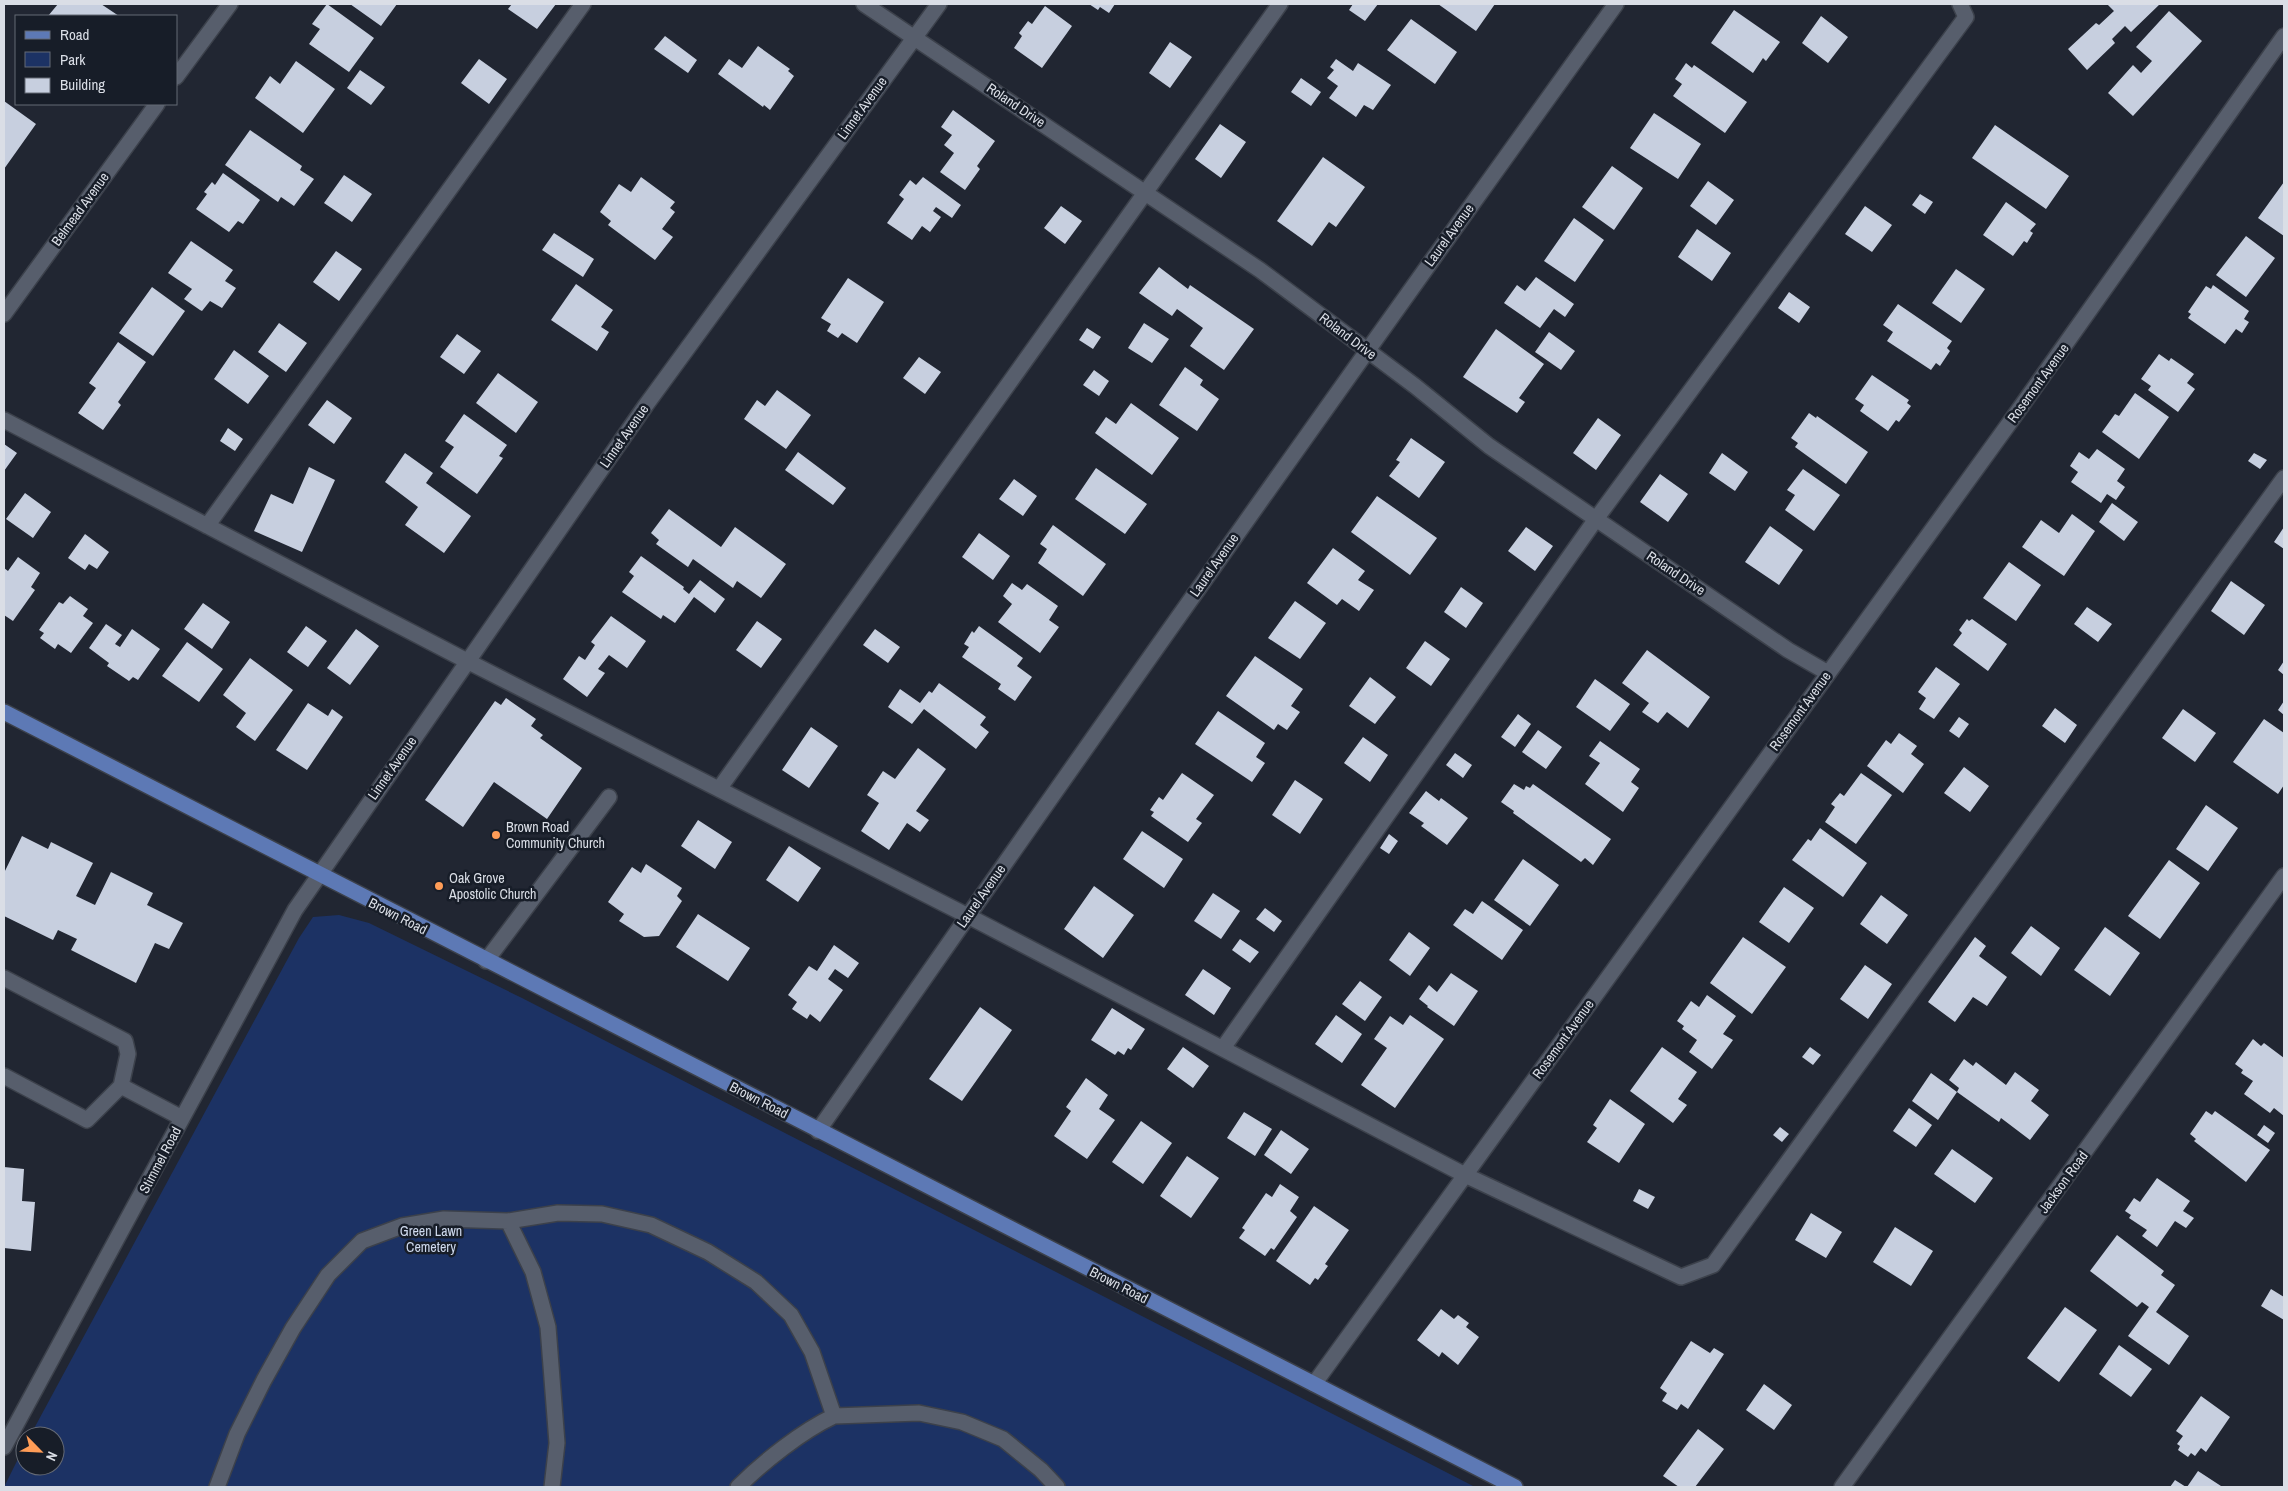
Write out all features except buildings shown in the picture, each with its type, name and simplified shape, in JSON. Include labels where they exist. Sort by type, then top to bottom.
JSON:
[{"type":"main road","name":"Brown Road","points":[[4,712],[1514,1487]]},
{"type":"street","points":[[178,74],[230,4]]},
{"type":"street","points":[[207,526],[583,4]]},
{"type":"street","name":"Roland Drive","points":[[864,4],[913,38],[952,61],[1260,270],[1367,349],[1490,446],[1788,650],[1828,673]]},
{"type":"street","name":"Linnet Avenue","points":[[318,874],[646,406],[939,4]]},
{"type":"street","points":[[719,789],[1280,4]]},
{"type":"street","name":"Laurel Avenue","points":[[818,1130],[1367,349],[1616,4]]},
{"type":"street","points":[[1223,1048],[1596,519],[1966,17],[1960,4]]},
{"type":"street","name":"Rosemont Avenue","points":[[1314,1384],[2008,425],[2284,36]]},
{"type":"street","name":"Belmead Avenue","points":[[4,314],[156,105]]},
{"type":"street","points":[[4,420],[467,661],[968,916],[1465,1174],[1681,1277],[1713,1265],[2284,478]]},
{"type":"street","points":[[486,960],[609,797]]},
{"type":"street","name":"Stimmel Road","points":[[4,1447],[295,910],[318,874]]},
{"type":"street","name":"Jackson Road","points":[[1842,1487],[2284,876]]},
{"type":"street","points":[[4,978],[125,1041],[128,1054],[121,1086],[87,1120],[4,1076]]},
{"type":"street","points":[[121,1086],[182,1118]]},
{"type":"street","points":[[217,1487],[237,1434],[292,1328],[328,1274],[362,1241],[402,1226],[444,1219],[508,1221],[558,1213],[602,1214],[651,1225],[708,1252],[756,1282],[791,1315],[812,1352],[834,1416]]},
{"type":"street","points":[[508,1221],[533,1272],[548,1327],[557,1443],[552,1487]]},
{"type":"street","points":[[738,1487],[785,1448],[823,1421],[834,1416],[918,1413],[962,1422],[1003,1439],[1041,1470],[1057,1487]]},
{"type":"green space","name":"Green Lawn Cemetery","points":[[339,915],[369,923],[522,998],[1475,1487],[4,1487],[15,1465],[15,1476],[65,1476],[65,1426],[35,1426],[299,938],[313,917]]},
{"type":"place","name":"Brown Road Community Church","points":[[496,835]]},
{"type":"place","name":"Oak Grove Apostolic Church","points":[[439,886]]}]
